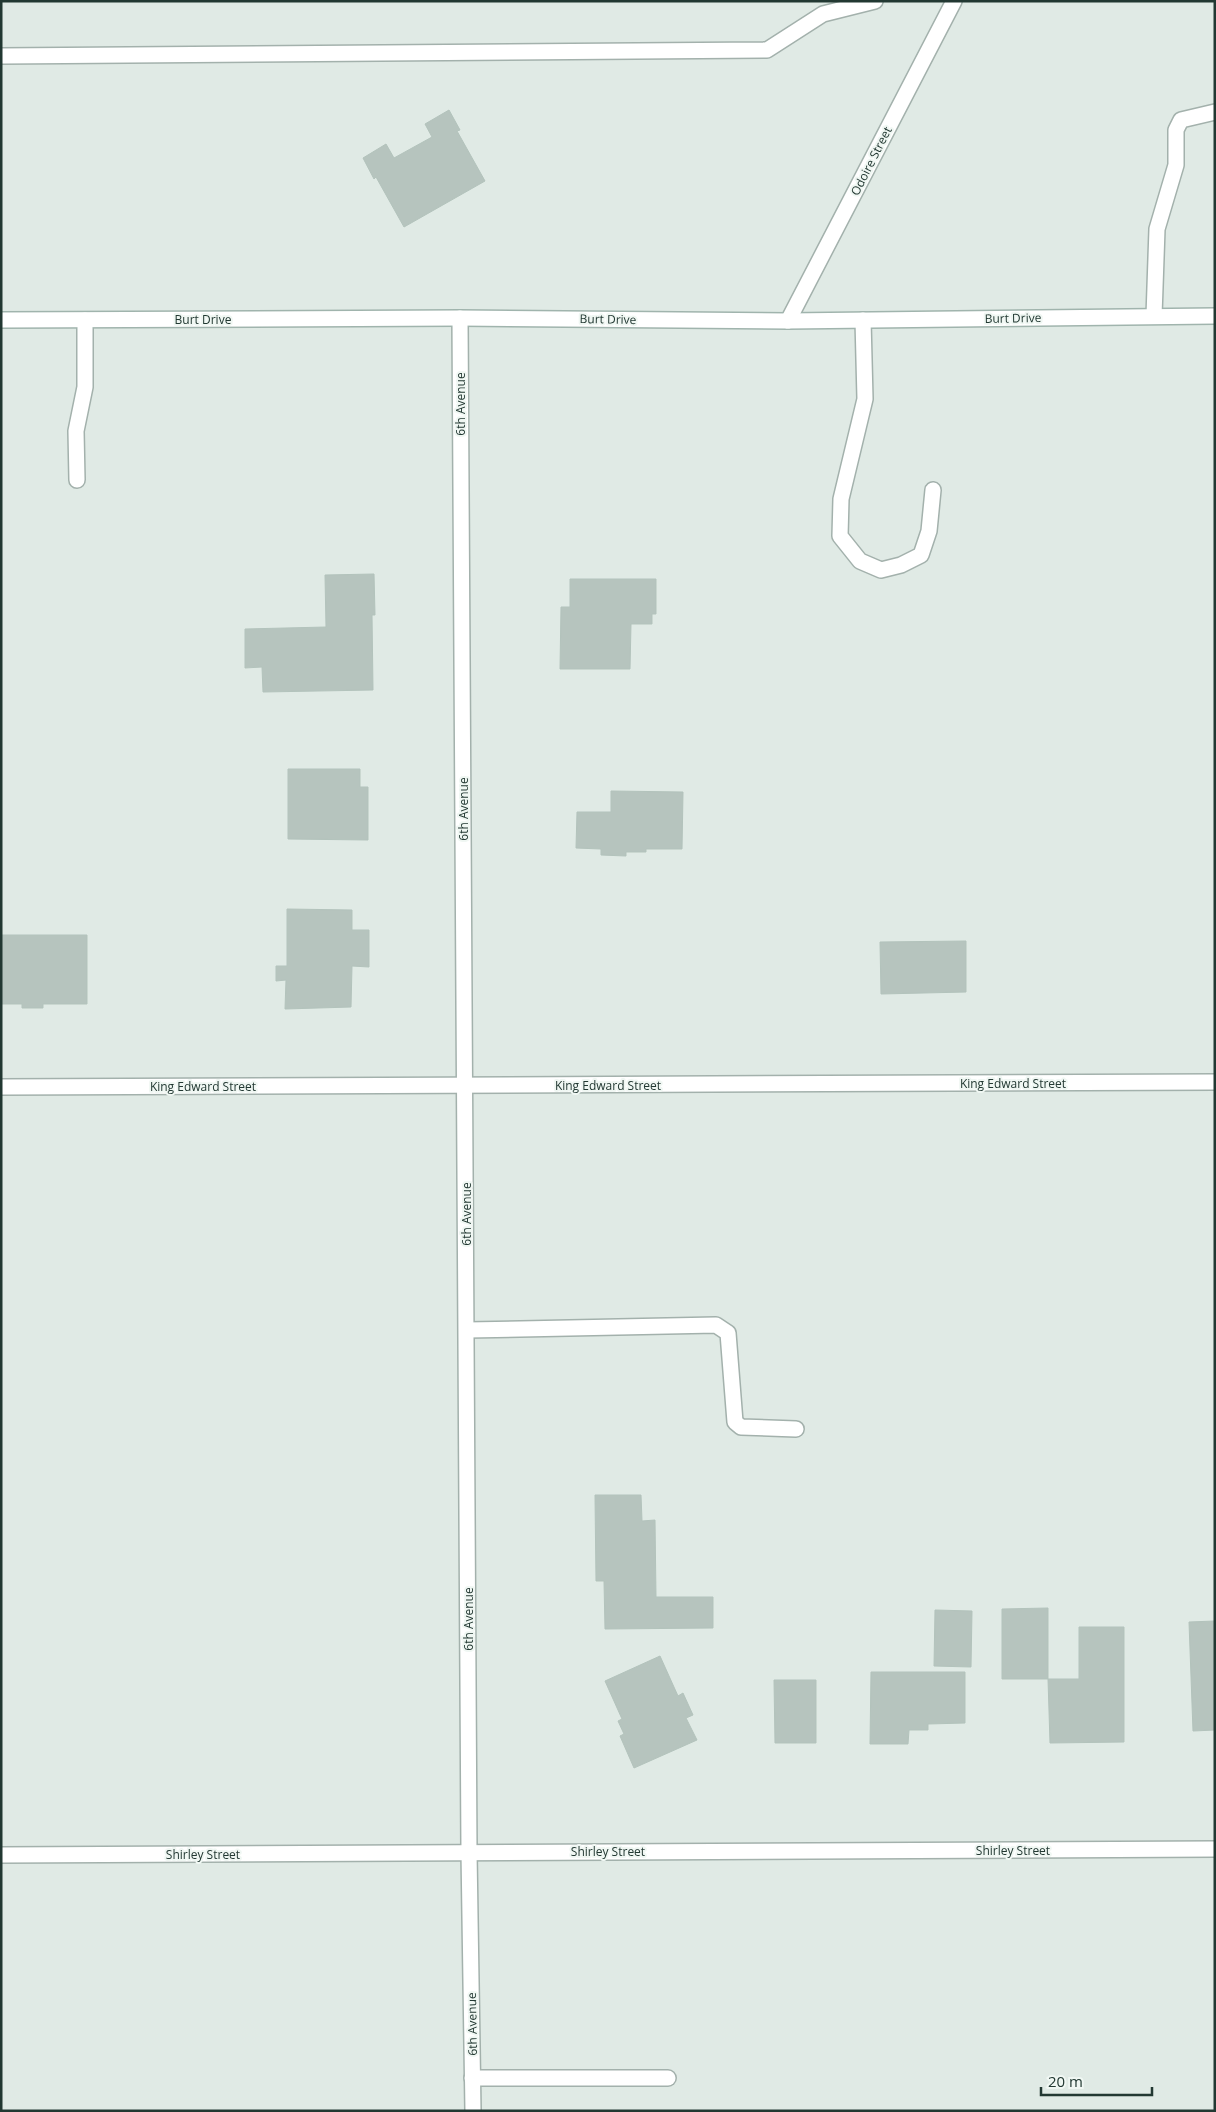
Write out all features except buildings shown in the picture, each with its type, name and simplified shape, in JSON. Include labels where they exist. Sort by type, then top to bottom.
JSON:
[{"type":"street","points":[[1,56],[767,50],[823,14],[875,1]]},
{"type":"street","name":"Odoire Street","points":[[788,321],[954,1]]},
{"type":"street","points":[[1154,316],[1157,229],[1176,165],[1176,130],[1180,120],[1215,112]]},
{"type":"street","name":"Burt Drive","points":[[1,320],[460,318],[788,321],[1215,316]]},
{"type":"street","name":"6th Avenue","points":[[460,318],[469,1852],[473,2111]]},
{"type":"street","points":[[77,480],[76,431],[84,387],[85,320]]},
{"type":"street","points":[[863,320],[865,399],[841,499],[840,536],[860,561],[881,570],[921,555],[929,531],[933,490]]},
{"type":"street","name":"King Edward Street","points":[[1,1087],[1215,1082]]},
{"type":"street","points":[[467,1330],[716,1325],[728,1333],[735,1422],[742,1427],[796,1429]]},
{"type":"street","name":"Shirley Street","points":[[1,1855],[1215,1849]]},
{"type":"street","points":[[472,2078],[668,2078]]}]
